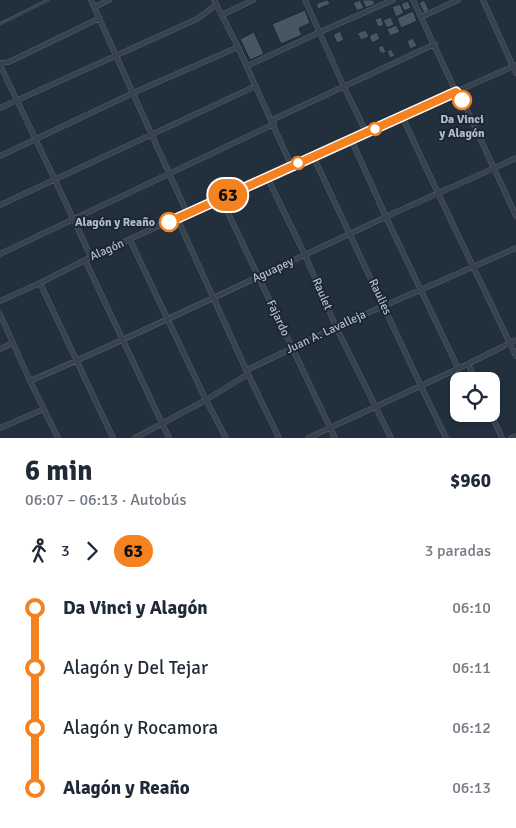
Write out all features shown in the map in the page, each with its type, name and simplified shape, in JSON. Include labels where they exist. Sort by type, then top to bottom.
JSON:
[{"type":"street","points":[[92,0],[188,213]]},
{"type":"street","points":[[95,7],[109,0]]},
{"type":"street","points":[[222,15],[253,0]]},
{"type":"street","points":[[305,0],[366,132]]},
{"type":"street","points":[[247,66],[393,0]]},
{"type":"street","points":[[413,0],[516,216]]},
{"type":"street","points":[[421,17],[458,0]]},
{"type":"street","points":[[483,0],[516,73]]},
{"type":"street","points":[[0,108],[196,19],[215,2],[247,66],[292,166]]},
{"type":"street","points":[[91,257],[0,64],[9,62],[100,18]]},
{"type":"street","points":[[0,254],[435,44]]},
{"type":"street","points":[[0,156],[238,47]]},
{"type":"street","name":"Alagón","points":[[0,301],[268,176],[514,66]]},
{"type":"street","points":[[0,205],[256,86]]},
{"type":"street","points":[[402,116],[516,356]]},
{"type":"street","points":[[351,139],[458,368]]},
{"type":"street","name":"Raulies","points":[[313,156],[446,438]]},
{"type":"street","name":"Aguapey","points":[[30,381],[516,158]]},
{"type":"street","name":"Raulet","points":[[268,176],[336,327],[391,438]]},
{"type":"street","name":"Fajardo","points":[[221,198],[335,438]]},
{"type":"street","points":[[177,218],[279,438]]},
{"type":"street","points":[[130,240],[226,438]]},
{"type":"street","name":"Juan A. Lavalleja","points":[[135,438],[206,400],[248,372],[292,348],[516,248]]},
{"type":"street","points":[[85,260],[169,438]]},
{"type":"street","points":[[40,283],[113,438]]},
{"type":"street","points":[[0,314],[58,438]]},
{"type":"street","points":[[308,438],[516,340]]},
{"type":"street","points":[[0,349],[13,343]]},
{"type":"street","points":[[468,364],[472,372]]},
{"type":"street","points":[[0,428],[44,409]]},
{"type":"street","points":[[495,422],[502,438]]},
{"type":"street","points":[[512,438],[516,436]]},
{"type":"lane","points":[[0,24],[48,0]]},
{"type":"building","points":[[326,0],[330,4],[318,9],[316,4]]},
{"type":"building","points":[[360,0],[364,8],[357,11],[353,3]]},
{"type":"building","points":[[362,0],[373,0],[375,4],[366,8]]},
{"type":"building","points":[[424,0],[429,10],[424,13],[419,3]]},
{"type":"building","points":[[408,1],[411,8],[404,11],[401,4]]},
{"type":"building","points":[[400,4],[404,13],[396,17],[392,7]]},
{"type":"building","points":[[305,10],[310,23],[299,28],[302,35],[281,44],[272,24]]},
{"type":"building","points":[[413,11],[417,21],[401,28],[397,18]]},
{"type":"building","points":[[381,17],[384,25],[378,27],[375,19]]},
{"type":"building","points":[[391,17],[394,25],[387,28],[383,20]]},
{"type":"building","points":[[396,25],[400,32],[390,36],[387,29]]},
{"type":"building","points":[[366,30],[369,37],[361,40],[357,33]]},
{"type":"building","points":[[340,31],[344,40],[337,43],[333,35]]},
{"type":"building","points":[[254,32],[264,54],[250,60],[240,39]]},
{"type":"building","points":[[377,32],[380,39],[372,43],[369,36]]},
{"type":"building","points":[[413,38],[417,46],[410,49],[407,41]]},
{"type":"building","points":[[383,45],[386,52],[383,54],[382,52],[380,53],[378,47]]},
{"type":"building","points":[[391,49],[395,56],[390,58],[387,51]]},
{"type":"bus line","name":"63","points":[[169,222],[456,92],[462,100]]},
{"type":"place","name":"Da Vinci y Alagón","points":[[462,100]]},
{"type":"place","name":"Alagón y Reaño","points":[[169,222]]}]
